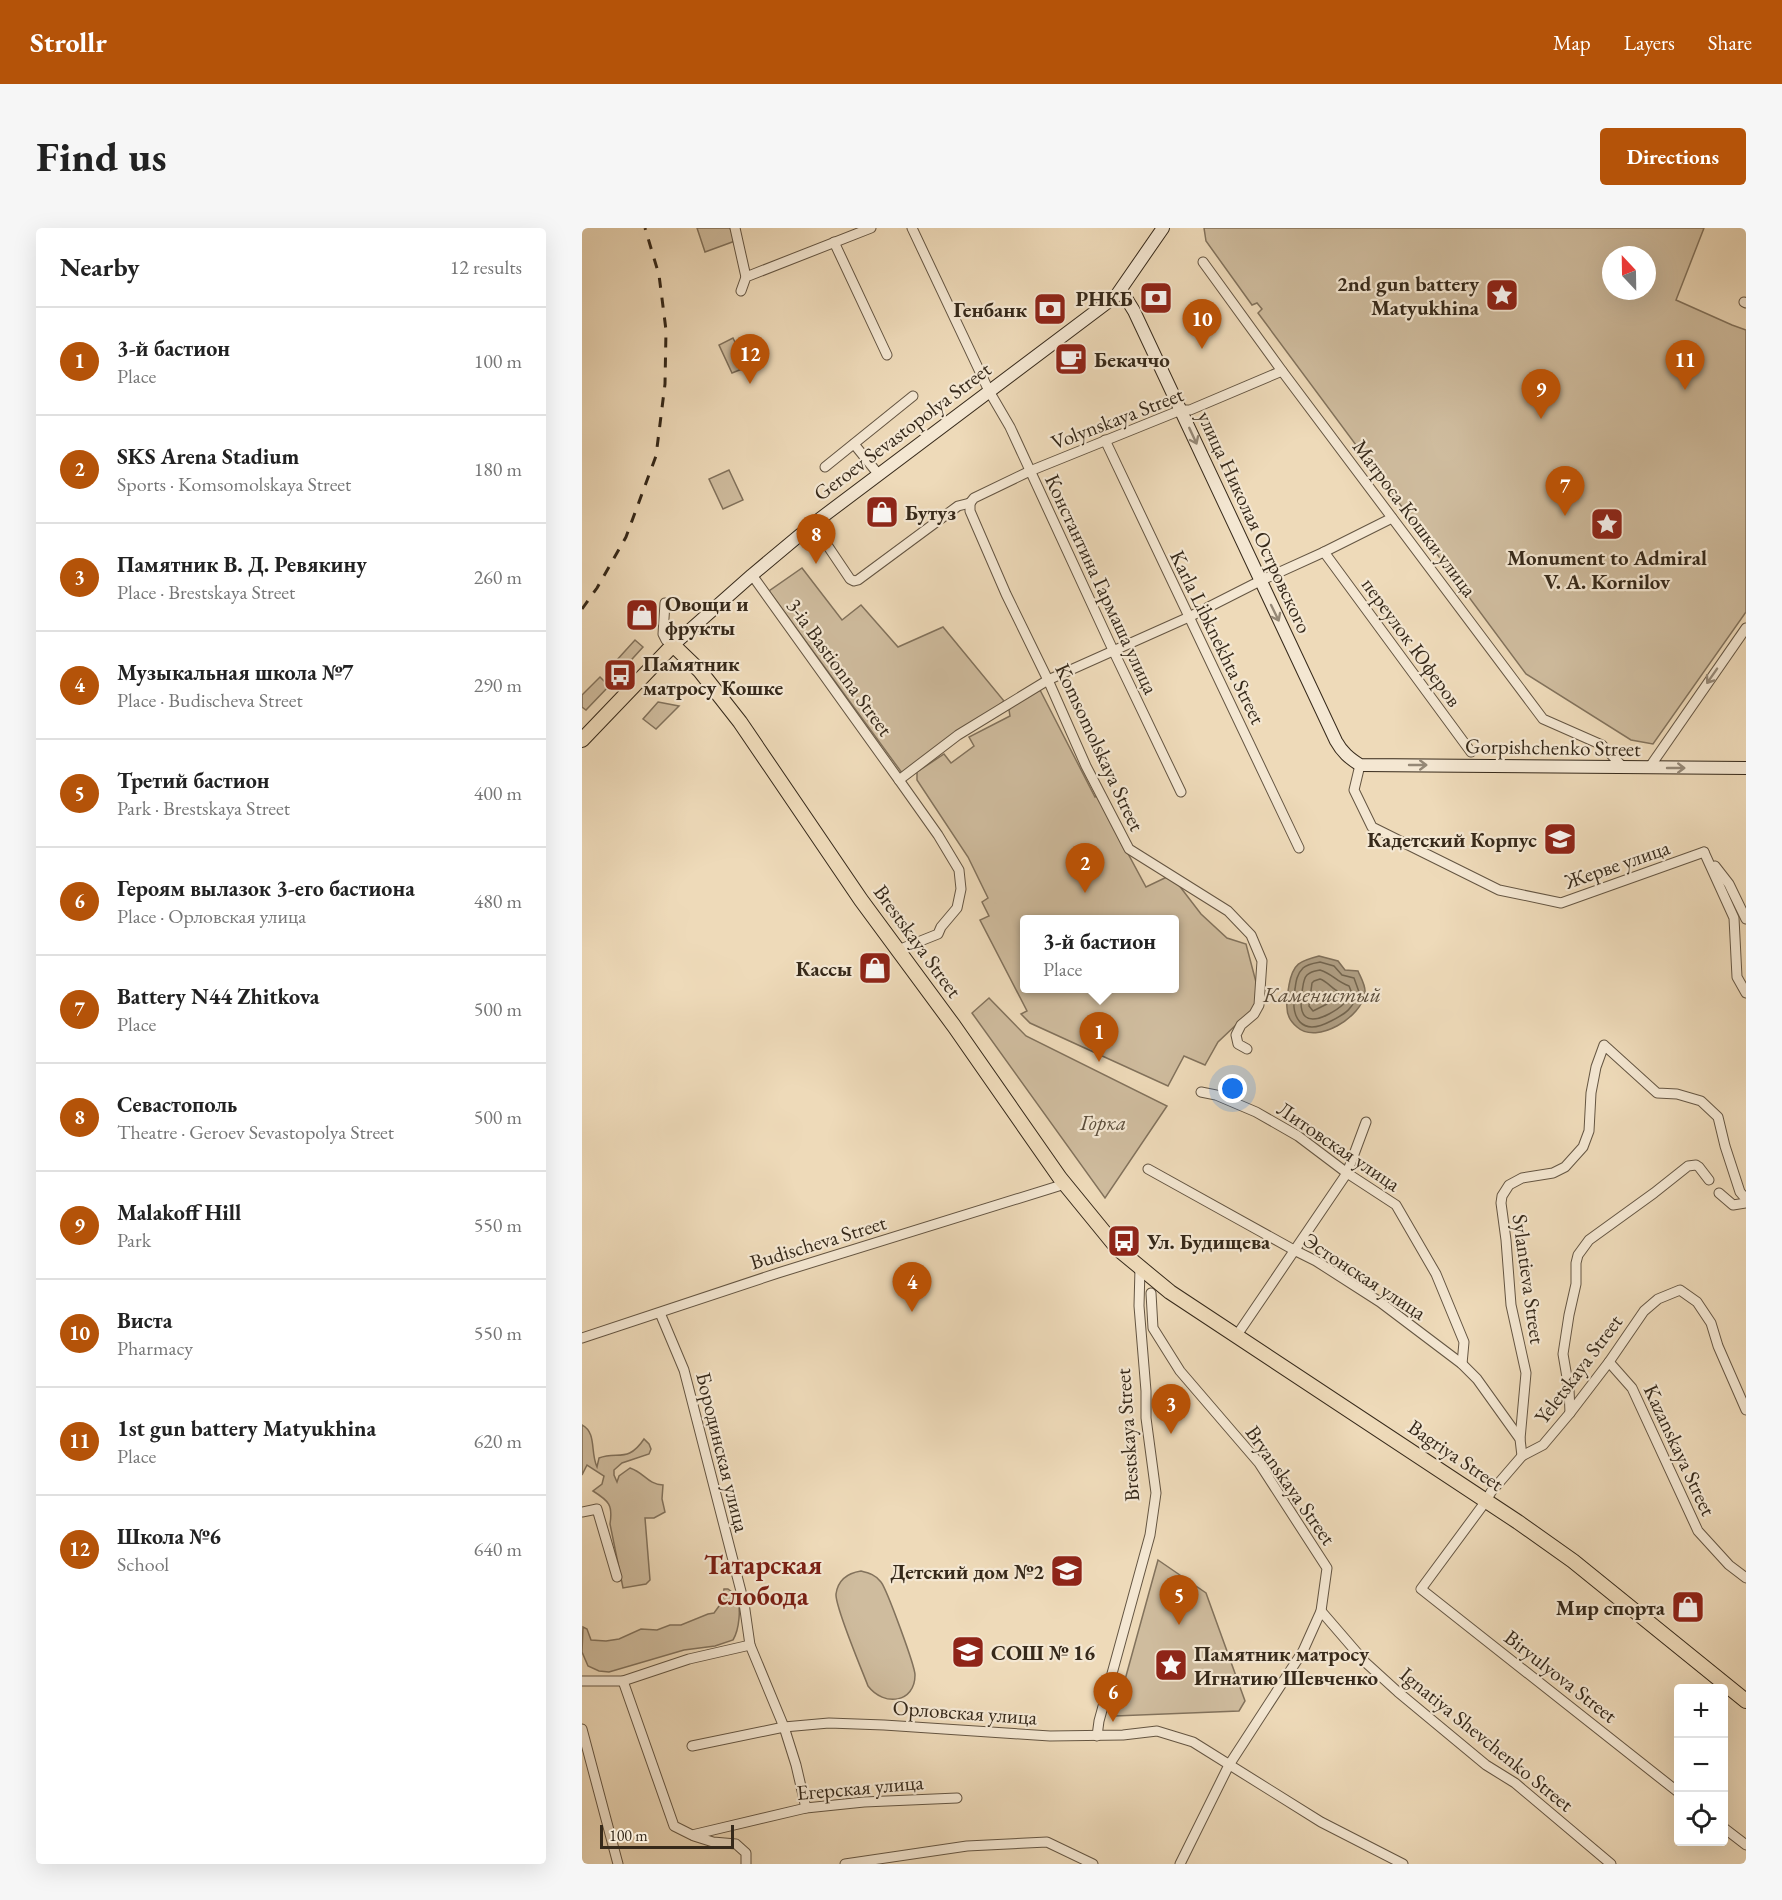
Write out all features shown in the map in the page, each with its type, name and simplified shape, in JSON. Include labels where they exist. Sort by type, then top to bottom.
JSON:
[{"type":"main road","name":"Geroev Sevastopolya Street","points":[[582,740],[673,645],[813,524],[1116,296],[1163,228]]},
{"type":"main road","name":"улица Николая Островского","points":[[1121,290],[1134,311],[1336,741],[1343,753],[1360,765]]},
{"type":"main road","name":"Brestskaya Street","points":[[673,645],[700,672],[740,722],[861,900],[1065,1185],[1118,1249],[1135,1264]]},
{"type":"main road","name":"Gorpishchenko Street","points":[[1360,765],[1746,768]]},
{"type":"main road","name":"Bagriya Street","points":[[1135,1264],[1170,1292],[1573,1561],[1746,1701]]},
{"type":"street","points":[[735,228],[746,277],[741,291]]},
{"type":"street","points":[[746,277],[871,228]]},
{"type":"street","name":"Константина Гармаша улица","points":[[912,228],[989,391],[1010,427],[1181,792]]},
{"type":"street","points":[[834,242],[887,355]]},
{"type":"street","name":"Матроса Кошки улица","points":[[1203,262],[1282,371],[1544,719],[1602,745],[1623,767]]},
{"type":"street","name":"Volynskaya Street","points":[[813,524],[850,579],[858,580],[958,506],[970,504],[974,498],[1030,471],[1105,440],[1181,410],[1190,410],[1282,371]]},
{"type":"street","points":[[825,467],[913,396]]},
{"type":"street","name":"Karla Libknekhta Street","points":[[1105,440],[1299,848]]},
{"type":"street","points":[[854,444],[879,475]]},
{"type":"street","name":"Komsomolskaya Street","points":[[970,504],[970,511],[1002,584],[1086,766],[1129,849],[1228,911],[1251,935],[1262,961],[1259,1005],[1254,1014],[1241,1025],[1236,1035],[1238,1044],[1247,1049]]},
{"type":"street","points":[[899,780],[958,735],[1048,680],[1189,618],[1260,581],[1392,518]]},
{"type":"street","name":"переулок Юферов","points":[[1324,552],[1471,752]]},
{"type":"street","name":"3-ia Bastionna Street","points":[[752,575],[938,834],[960,870],[961,889],[957,908],[938,934],[898,950]]},
{"type":"street","points":[[664,603],[663,634],[666,640],[673,645]]},
{"type":"street","points":[[1649,768],[1746,628]]},
{"type":"street","name":"Жерве улица","points":[[1360,765],[1354,790],[1372,827],[1499,890],[1561,903],[1704,852]]},
{"type":"street","points":[[1704,852],[1729,884],[1746,919]]},
{"type":"street","points":[[1704,852],[1734,918],[1737,977],[1746,993]]},
{"type":"street","name":"Sylantieva Street","points":[[1520,1439],[1526,1373],[1511,1305],[1502,1197],[1509,1185],[1522,1178],[1552,1173],[1565,1167],[1583,1147],[1589,1131],[1591,1094],[1596,1066],[1604,1045],[1656,1093],[1677,1094],[1701,1101],[1718,1117],[1740,1192],[1746,1201]]},
{"type":"street","name":"Литовская улица","points":[[1201,1092],[1216,1095],[1256,1112],[1281,1126],[1396,1205],[1436,1274],[1464,1342],[1462,1364]]},
{"type":"street","points":[[1237,1335],[1347,1173],[1366,1122]]},
{"type":"street","points":[[1570,1413],[1569,1389],[1563,1354],[1576,1284],[1578,1256],[1589,1240],[1688,1166],[1696,1165],[1709,1180]]},
{"type":"street","name":"Эстонская улица","points":[[1148,1169],[1316,1261],[1380,1302],[1462,1364],[1478,1379],[1520,1439],[1522,1456]]},
{"type":"street","name":"Budischeva Street","points":[[582,1338],[789,1269],[1065,1185]]},
{"type":"street","points":[[1719,1193],[1733,1205],[1746,1201]]},
{"type":"street","name":"Brestskaya Street","points":[[1097,1736],[1099,1720],[1150,1535],[1156,1493],[1146,1418],[1146,1391],[1135,1264]]},
{"type":"street","name":"Yeletskaya Street","points":[[1421,1589],[1491,1492],[1522,1456],[1543,1445],[1609,1362],[1644,1311],[1658,1299],[1680,1290],[1696,1302],[1712,1323],[1718,1346],[1746,1410]]},
{"type":"street","name":"Bryanskaya Street","points":[[1151,1293],[1153,1328],[1180,1371],[1259,1463],[1327,1568],[1322,1611],[1303,1651],[1229,1764],[1179,1864]]},
{"type":"street","name":"Бородинская улица","points":[[660,1313],[684,1370],[744,1603],[750,1645],[784,1727],[806,1808]]},
{"type":"street","name":"Kazanskaya Street","points":[[1609,1362],[1632,1388],[1698,1531],[1729,1565],[1746,1578]]},
{"type":"street","points":[[582,1512],[597,1509],[617,1577]]},
{"type":"street","name":"Biryulyova Street","points":[[1421,1589],[1674,1789]]},
{"type":"street","name":"Ignatiya Shevchenko Street","points":[[1322,1611],[1365,1662],[1398,1692],[1486,1765],[1515,1783],[1611,1864]]},
{"type":"street","points":[[582,1681],[623,1681],[689,1659],[750,1645]]},
{"type":"street","points":[[623,1681],[674,1826],[713,1842],[736,1845],[746,1853],[746,1864]]},
{"type":"street","name":"Орловская улица","points":[[692,1746],[784,1727],[829,1723],[1050,1736],[1097,1736],[1157,1731],[1193,1742],[1321,1822],[1403,1864]]},
{"type":"street","points":[[582,1730],[618,1864]]},
{"type":"street","name":"Егерская улица","points":[[692,1835],[806,1808],[864,1802],[957,1798]]},
{"type":"street","points":[[1728,1831],[1746,1845]]},
{"type":"street","points":[[845,1864],[967,1846],[1047,1842],[1093,1864]]},
{"type":"green space","points":[[697,228],[730,228],[735,241],[705,252]]},
{"type":"green space","points":[[1204,228],[1704,228],[1676,300],[1746,330],[1746,612],[1653,744],[1631,740],[1526,674],[1258,313],[1262,309],[1257,303],[1252,305],[1206,241]]},
{"type":"green space","points":[[733,338],[747,367],[732,373],[719,345]]},
{"type":"green space","points":[[729,470],[743,500],[723,509],[709,479]]},
{"type":"green space","points":[[802,568],[842,620],[861,605],[898,647],[943,627],[1004,701],[902,773],[769,591]]},
{"type":"green space","points":[[635,640],[643,647],[614,679],[606,672]]},
{"type":"green space","points":[[600,677],[609,686],[586,710],[582,707],[582,695]]},
{"type":"green space","points":[[1040,690],[1095,797],[1097,796],[1146,887],[1171,875],[1201,914],[1227,938],[1246,944],[1256,982],[1256,1006],[1218,1042],[1205,1065],[1184,1056],[1168,1086],[1030,1023],[1021,1014],[1027,1011],[980,920],[989,916],[982,902],[988,898],[968,857],[917,780],[917,772],[944,754],[951,763],[974,746],[969,737],[1010,716],[1009,710],[1012,705]]},
{"type":"green space","points":[[658,702],[679,706],[656,729],[643,719]]},
{"type":"green space","name":"Горка","points":[[989,998],[1026,1036],[1167,1106],[1105,1198],[972,1013]]},
{"type":"green space","points":[[582,1425],[590,1433],[597,1467],[599,1458],[628,1454],[644,1439],[649,1444],[651,1449],[649,1454],[622,1463],[614,1470],[617,1482],[619,1476],[630,1468],[653,1483],[663,1485],[662,1499],[665,1512],[654,1518],[645,1518],[650,1580],[646,1584],[623,1588],[610,1524],[609,1504],[593,1491],[602,1484],[604,1476],[587,1465],[582,1475]]},
{"type":"green space","points":[[1158,1560],[1206,1593],[1245,1701],[1239,1711],[1115,1716]]},
{"type":"green space","points":[[861,1571],[875,1576],[881,1582],[914,1669],[914,1684],[910,1691],[898,1699],[882,1697],[868,1686],[840,1612],[836,1594],[841,1581],[852,1573]]},
{"type":"green space","points":[[724,1589],[728,1589],[735,1595],[739,1606],[738,1625],[733,1640],[715,1646],[684,1650],[609,1672],[588,1666],[582,1652],[583,1627],[587,1629],[591,1640],[606,1641],[619,1639],[641,1629],[657,1630],[670,1625],[681,1625],[714,1613],[722,1602]]},
{"type":"water","name":"Каменистый","points":[[1319,956],[1338,961],[1345,970],[1358,971],[1365,993],[1356,1011],[1337,1026],[1316,1033],[1306,1032],[1291,1021],[1287,1011],[1289,985],[1298,964]]},
{"type":"railway","points":[[582,609],[597,588],[626,537],[656,456],[665,384],[666,330],[659,275],[645,228]]},
{"type":"place","name":"2nd gun battery Matyukhina","points":[[1502,295]]},
{"type":"place","name":"РНКБ","points":[[1156,298]]},
{"type":"place","name":"Генбанк","points":[[1050,309]]},
{"type":"place","name":"Виста","points":[[1202,349]]},
{"type":"place","name":"Бекаччо","points":[[1071,359]]},
{"type":"place","name":"Школа №6","points":[[750,384]]},
{"type":"place","name":"1st gun battery Matyukhina","points":[[1685,390]]},
{"type":"place","name":"Malakoff Hill","points":[[1541,419]]},
{"type":"place","name":"Бутуз","points":[[882,512]]},
{"type":"place","name":"Battery N44 Zhitkova","points":[[1565,516]]},
{"type":"place","name":"Monument to Admiral V. A. Kornilov","points":[[1607,524]]},
{"type":"place","name":"Севастополь","points":[[816,564]]},
{"type":"place","name":"Овощи и фрукты","points":[[642,615]]},
{"type":"place","name":"Памятник матросу Кошке","points":[[620,675]]},
{"type":"place","name":"Кадетский Корпус","points":[[1560,839]]},
{"type":"place","name":"SKS Arena Stadium","points":[[1085,893]]},
{"type":"place","name":"Кассы","points":[[875,968]]},
{"type":"place","name":"3-й бастион","points":[[1099,1062]]},
{"type":"place","name":"Ул. Будищева","points":[[1124,1241]]},
{"type":"place","name":"Музыкальная школа №7","points":[[912,1312]]},
{"type":"place","name":"Памятник В. Д. Ревякину","points":[[1171,1434]]},
{"type":"place","name":"Детский дом №2","points":[[1067,1571]]},
{"type":"place","name":"Мир спорта","points":[[1688,1607]]},
{"type":"place","name":"Третий бастион","points":[[1179,1625]]},
{"type":"place","name":"СОШ № 16","points":[[968,1652]]},
{"type":"place","name":"Памятник матросу Игнатию Шевченко","points":[[1171,1665]]},
{"type":"place","name":"Героям вылазок 3-его бастиона","points":[[1113,1722]]},
{"type":"district","name":"Татарская слобода","points":[[763,1580]]}]
